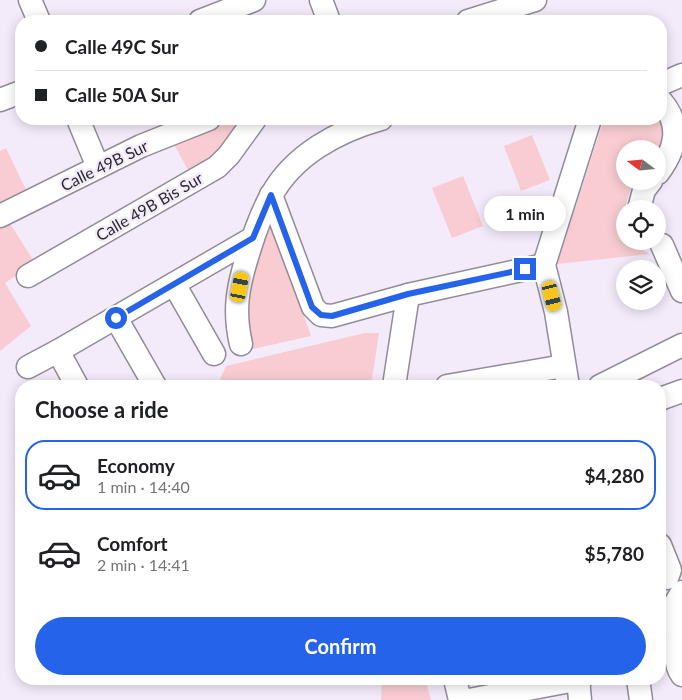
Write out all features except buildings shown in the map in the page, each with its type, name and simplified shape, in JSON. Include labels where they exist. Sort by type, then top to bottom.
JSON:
[{"type":"street","points":[[30,0],[36,15]]},
{"type":"street","points":[[215,15],[254,0]]},
{"type":"street","points":[[321,0],[327,15]]},
{"type":"street","points":[[487,15],[535,0]]},
{"type":"street","points":[[667,81],[682,75]]},
{"type":"street","points":[[0,100],[15,94]]},
{"type":"street","points":[[666,161],[673,150],[677,130],[675,118],[667,108]]},
{"type":"street","points":[[80,125],[98,167]]},
{"type":"street","name":"Calle 49B Sur","points":[[0,216],[141,146],[194,125]]},
{"type":"street","name":"Calle 49B Bis Sur","points":[[28,276],[218,167],[229,156],[251,125]]},
{"type":"street","points":[[240,344],[236,324],[237,300],[242,273],[253,238],[271,195],[284,178],[310,152],[333,137],[361,125]]},
{"type":"street","points":[[518,380],[566,376],[556,312],[544,265],[588,125]]},
{"type":"street","points":[[271,195],[312,307],[321,315],[332,316],[408,294],[544,265]]},
{"type":"street","points":[[28,366],[58,351],[253,238]]},
{"type":"street","points":[[666,245],[682,291]]},
{"type":"street","points":[[174,284],[214,354]]},
{"type":"street","points":[[395,380],[408,294]]},
{"type":"street","points":[[116,318],[152,380]]},
{"type":"street","points":[[612,380],[682,346]]},
{"type":"street","points":[[58,351],[74,380]]},
{"type":"street","points":[[666,397],[682,391]]},
{"type":"street","points":[[666,560],[673,581],[666,607]]},
{"type":"street","points":[[679,666],[682,611]]},
{"type":"street","points":[[456,685],[460,700]]},
{"type":"street","points":[[469,700],[548,685]]},
{"type":"street","points":[[579,685],[580,700]]},
{"type":"street","points":[[639,685],[641,700]]},
{"type":"shaded area","points":[[222,125],[238,125],[214,159],[189,172],[175,146]]},
{"type":"shaded area","points":[[602,125],[666,125],[664,140],[616,140],[616,190],[630,190],[627,200],[616,200],[616,250],[643,250],[650,254],[557,264]]},
{"type":"shaded area","points":[[532,135],[550,180],[521,191],[504,146]]},
{"type":"shaded area","points":[[6,148],[26,190],[0,203],[0,151]]},
{"type":"shaded area","points":[[463,176],[483,226],[452,238],[432,188]]},
{"type":"shaded area","points":[[270,219],[311,336],[248,350],[247,291]]},
{"type":"shaded area","points":[[9,222],[35,263],[5,283],[31,326],[0,351],[0,227]]},
{"type":"shaded area","points":[[365,333],[379,333],[372,380],[220,380],[226,366]]},
{"type":"shaded area","points":[[382,685],[427,685],[431,700],[381,700]]},
{"type":"route","points":[[116,318],[253,238],[271,195],[312,307],[321,315],[332,316],[408,294],[525,269]]}]
